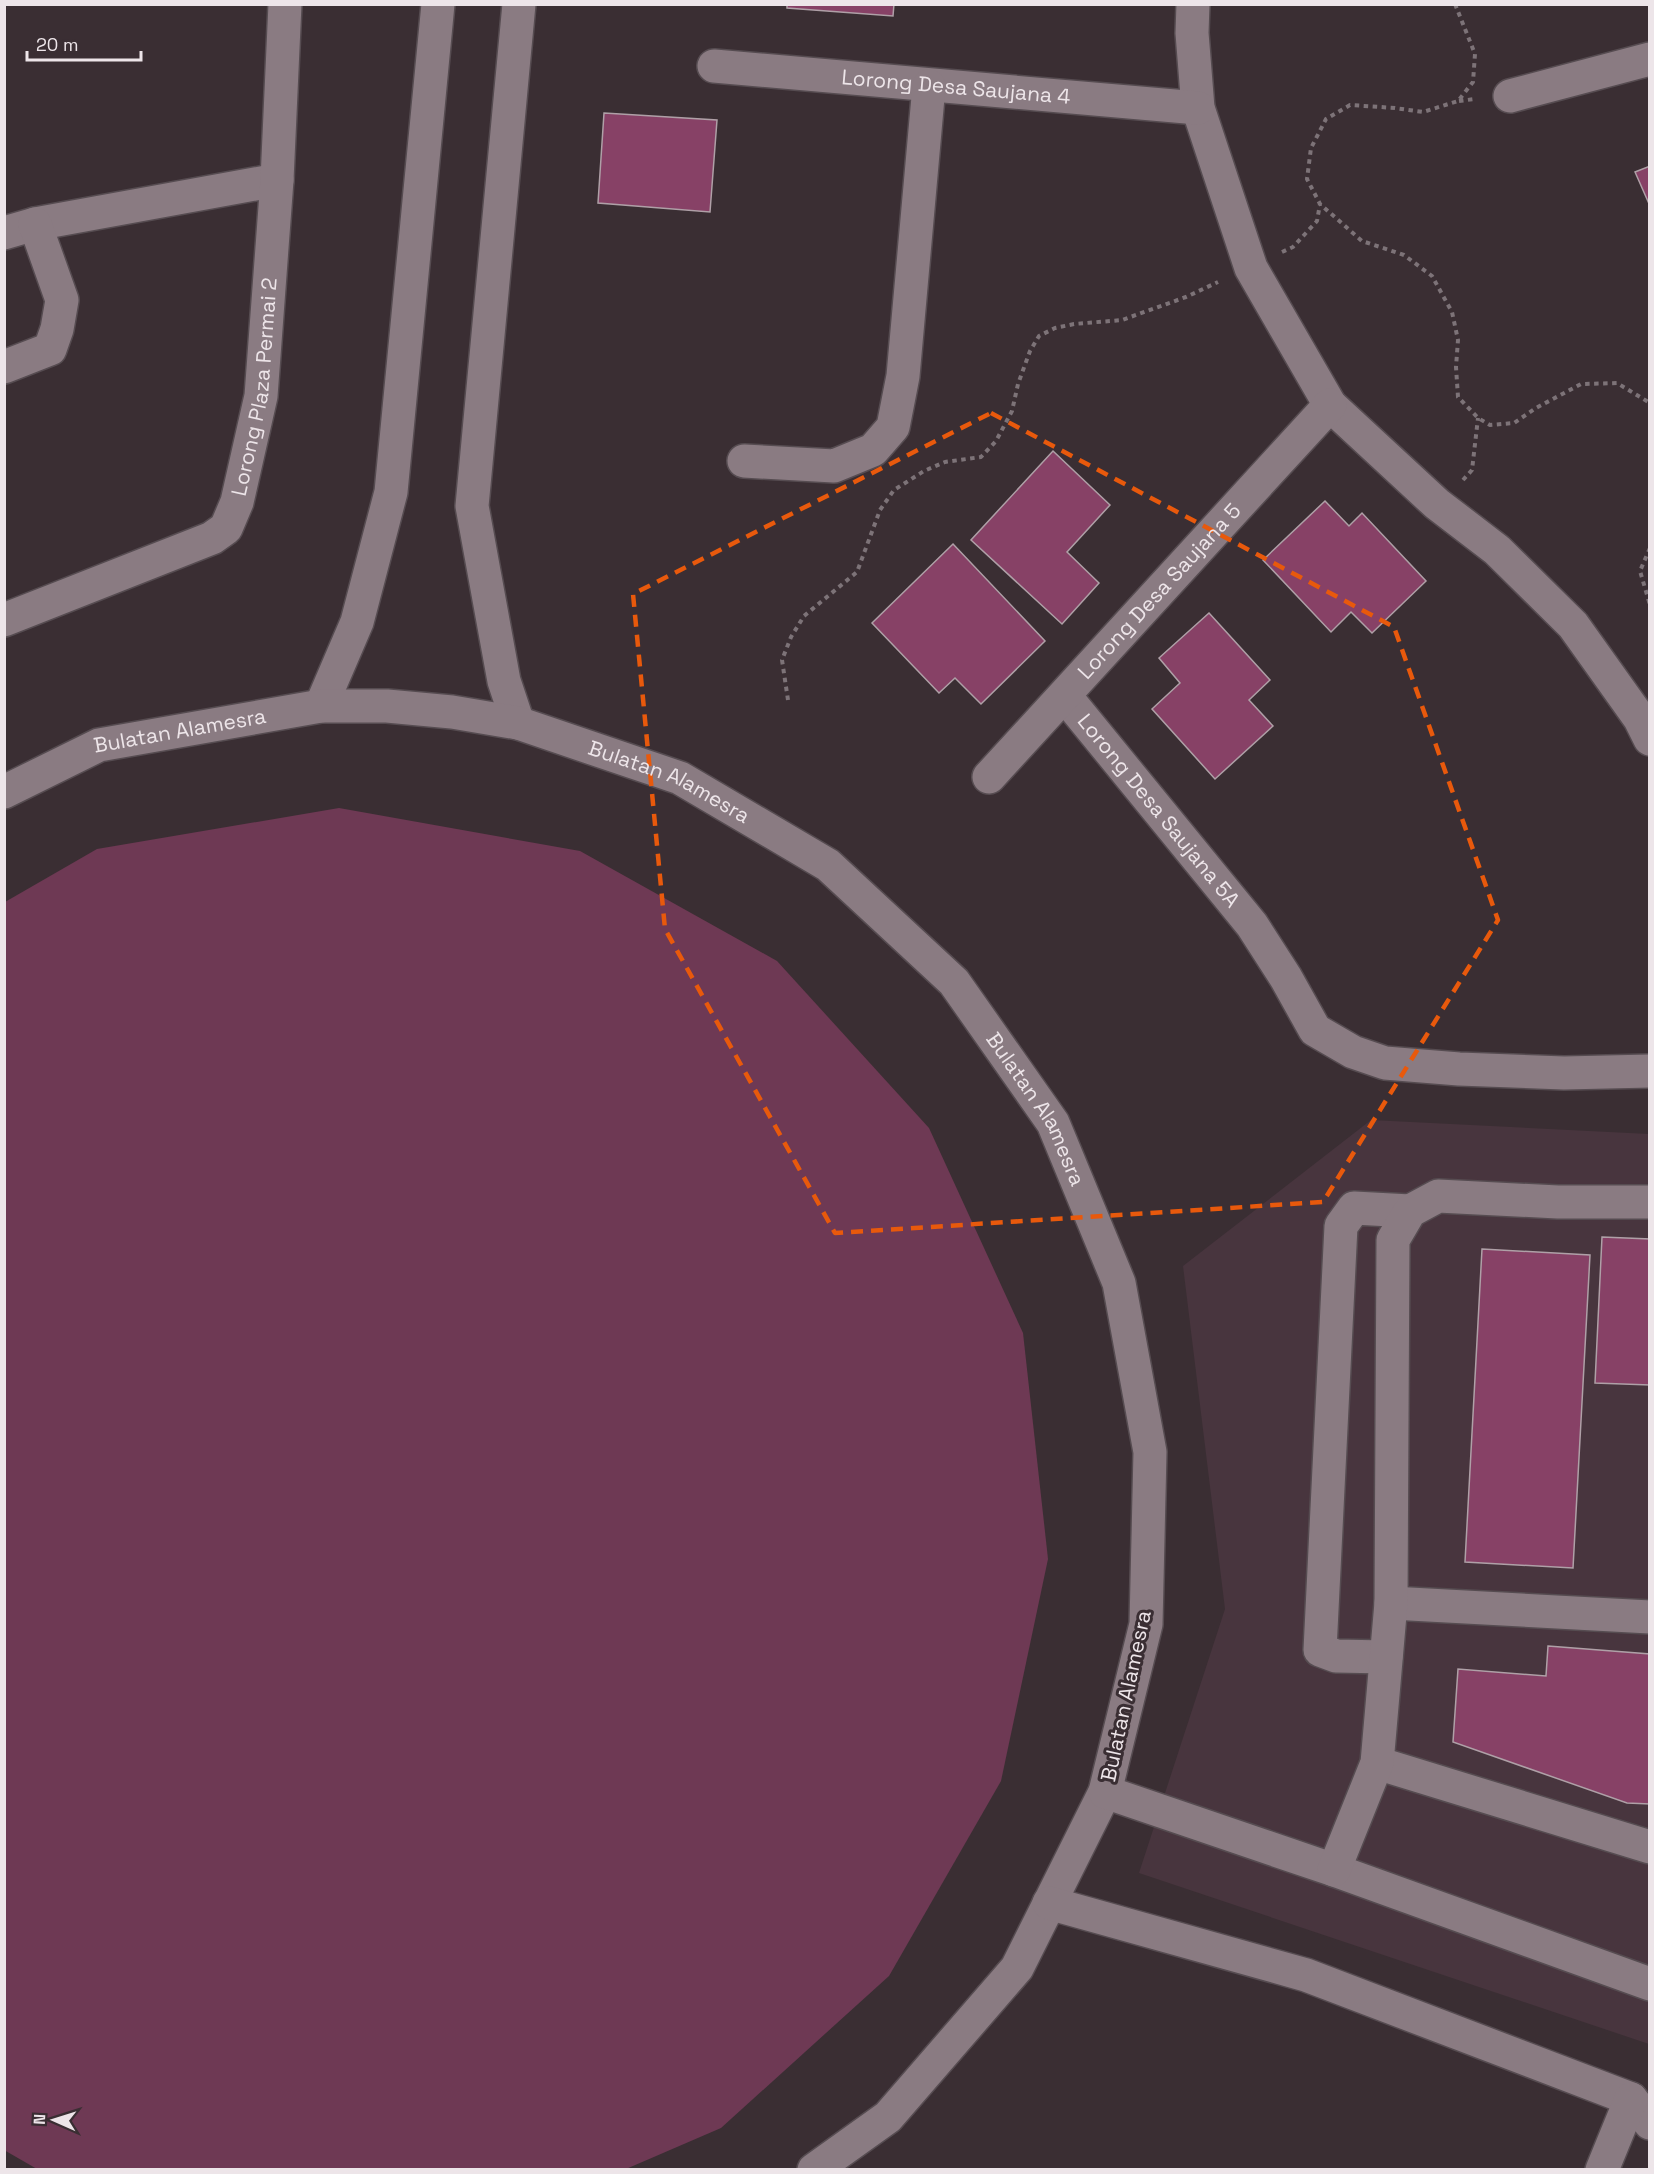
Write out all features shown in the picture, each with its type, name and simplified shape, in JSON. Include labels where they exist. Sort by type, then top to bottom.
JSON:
[{"type":"street","name":"Lorong Plaza Permai 2","points":[[4,620],[212,538],[226,528],[237,502],[261,396],[277,180],[285,4]]},
{"type":"street","points":[[321,706],[357,622],[391,492],[438,4]]},
{"type":"street","points":[[518,723],[504,681],[472,506],[519,4]]},
{"type":"street","points":[[1192,4],[1198,108],[1251,268],[1330,405],[1437,504],[1497,550],[1573,625],[1640,719],[1650,739]]},
{"type":"street","points":[[1510,96],[1650,59]]},
{"type":"street","name":"Lorong Desa Saujana 4","points":[[714,66],[1198,108]]},
{"type":"street","points":[[744,461],[834,466],[873,450],[893,427],[903,376],[929,86]]},
{"type":"street","points":[[4,233],[35,224],[277,180]]},
{"type":"street","points":[[4,367],[50,349],[57,329],[62,300],[35,224]]},
{"type":"street","name":"Lorong Desa Saujana 5","points":[[989,777],[1330,405]]},
{"type":"street","name":"Lorong Desa Saujana 5A","points":[[1065,696],[1252,925],[1286,978],[1315,1030],[1353,1052],[1385,1063],[1459,1069],[1564,1073],[1650,1071]]},
{"type":"street","name":"Bulatan Alamesra","points":[[4,792],[99,745],[321,706],[398,707],[452,712],[518,723],[680,778],[828,865],[954,982],[1053,1123],[1119,1283],[1150,1452],[1146,1624],[1105,1792],[1017,1968],[888,2117],[814,2169]]},
{"type":"street","points":[[1650,1050],[1650,1059]]},
{"type":"street","points":[[1386,1657],[1336,1656],[1320,1650],[1341,1226],[1354,1208],[1410,1211],[1438,1196],[1558,1202],[1650,1202]]},
{"type":"street","points":[[1334,1870],[1377,1763],[1391,1603],[1393,1240],[1410,1211]]},
{"type":"street","points":[[1391,1603],[1650,1617]]},
{"type":"street","points":[[1377,1763],[1650,1847]]},
{"type":"street","points":[[1105,1792],[1334,1870],[1650,1984]]},
{"type":"street","points":[[1049,1903],[1306,1974],[1640,2111],[1602,2169]]},
{"type":"path","points":[[1455,4],[1475,54],[1473,82],[1458,101],[1423,112],[1350,105],[1326,119],[1311,148],[1306,179],[1320,204],[1362,241],[1404,255],[1432,276],[1452,312],[1458,340],[1456,367],[1458,397],[1478,418],[1490,425],[1514,423],[1536,408],[1581,384],[1617,383],[1650,403]]},
{"type":"path","points":[[788,700],[782,660],[791,637],[804,616],[857,572],[880,510],[894,490],[924,471],[945,462],[981,457],[996,441],[1012,411],[1018,384],[1030,351],[1039,336],[1055,328],[1074,324],[1122,320],[1186,297],[1251,268],[1293,247],[1317,221],[1320,204]]},
{"type":"path","points":[[1437,504],[1472,470],[1478,418]]},
{"type":"path","points":[[1650,548],[1640,571],[1650,605]]},
{"type":"highlighted area","points":[[991,413],[1394,627],[1498,920],[1323,1202],[835,1233],[665,929],[633,594]]},
{"type":"shaded area","points":[[339,808],[580,851],[777,961],[929,1128],[1023,1333],[1048,1559],[1001,1781],[889,1976],[721,2128],[626,2169],[37,2169],[4,2150],[5,902],[97,849]]},
{"type":"shaded area","points":[[1371,1120],[1649,1134],[1649,2044],[1139,1873],[1225,1609],[1183,1266]]},
{"type":"building","points":[[787,4],[894,4],[893,16],[787,8]]},
{"type":"building","points":[[604,113],[717,120],[710,212],[598,203]]},
{"type":"building","points":[[1650,166],[1650,206],[1635,172]]},
{"type":"building","points":[[1053,451],[1110,505],[1067,552],[1099,583],[1062,624],[971,540]]},
{"type":"building","points":[[1325,501],[1349,526],[1362,513],[1426,581],[1372,633],[1351,612],[1331,632],[1263,560]]},
{"type":"building","points":[[953,544],[1045,641],[981,704],[955,678],[939,693],[872,623]]},
{"type":"building","points":[[1209,613],[1270,680],[1249,700],[1273,726],[1215,779],[1152,709],[1180,683],[1159,658]]},
{"type":"building","points":[[1602,1237],[1650,1239],[1650,1385],[1595,1383]]},
{"type":"building","points":[[1482,1249],[1590,1255],[1573,1568],[1465,1562]]},
{"type":"building","points":[[1548,1646],[1650,1654],[1650,1804],[1627,1803],[1453,1742],[1458,1669],[1546,1676]]}]
